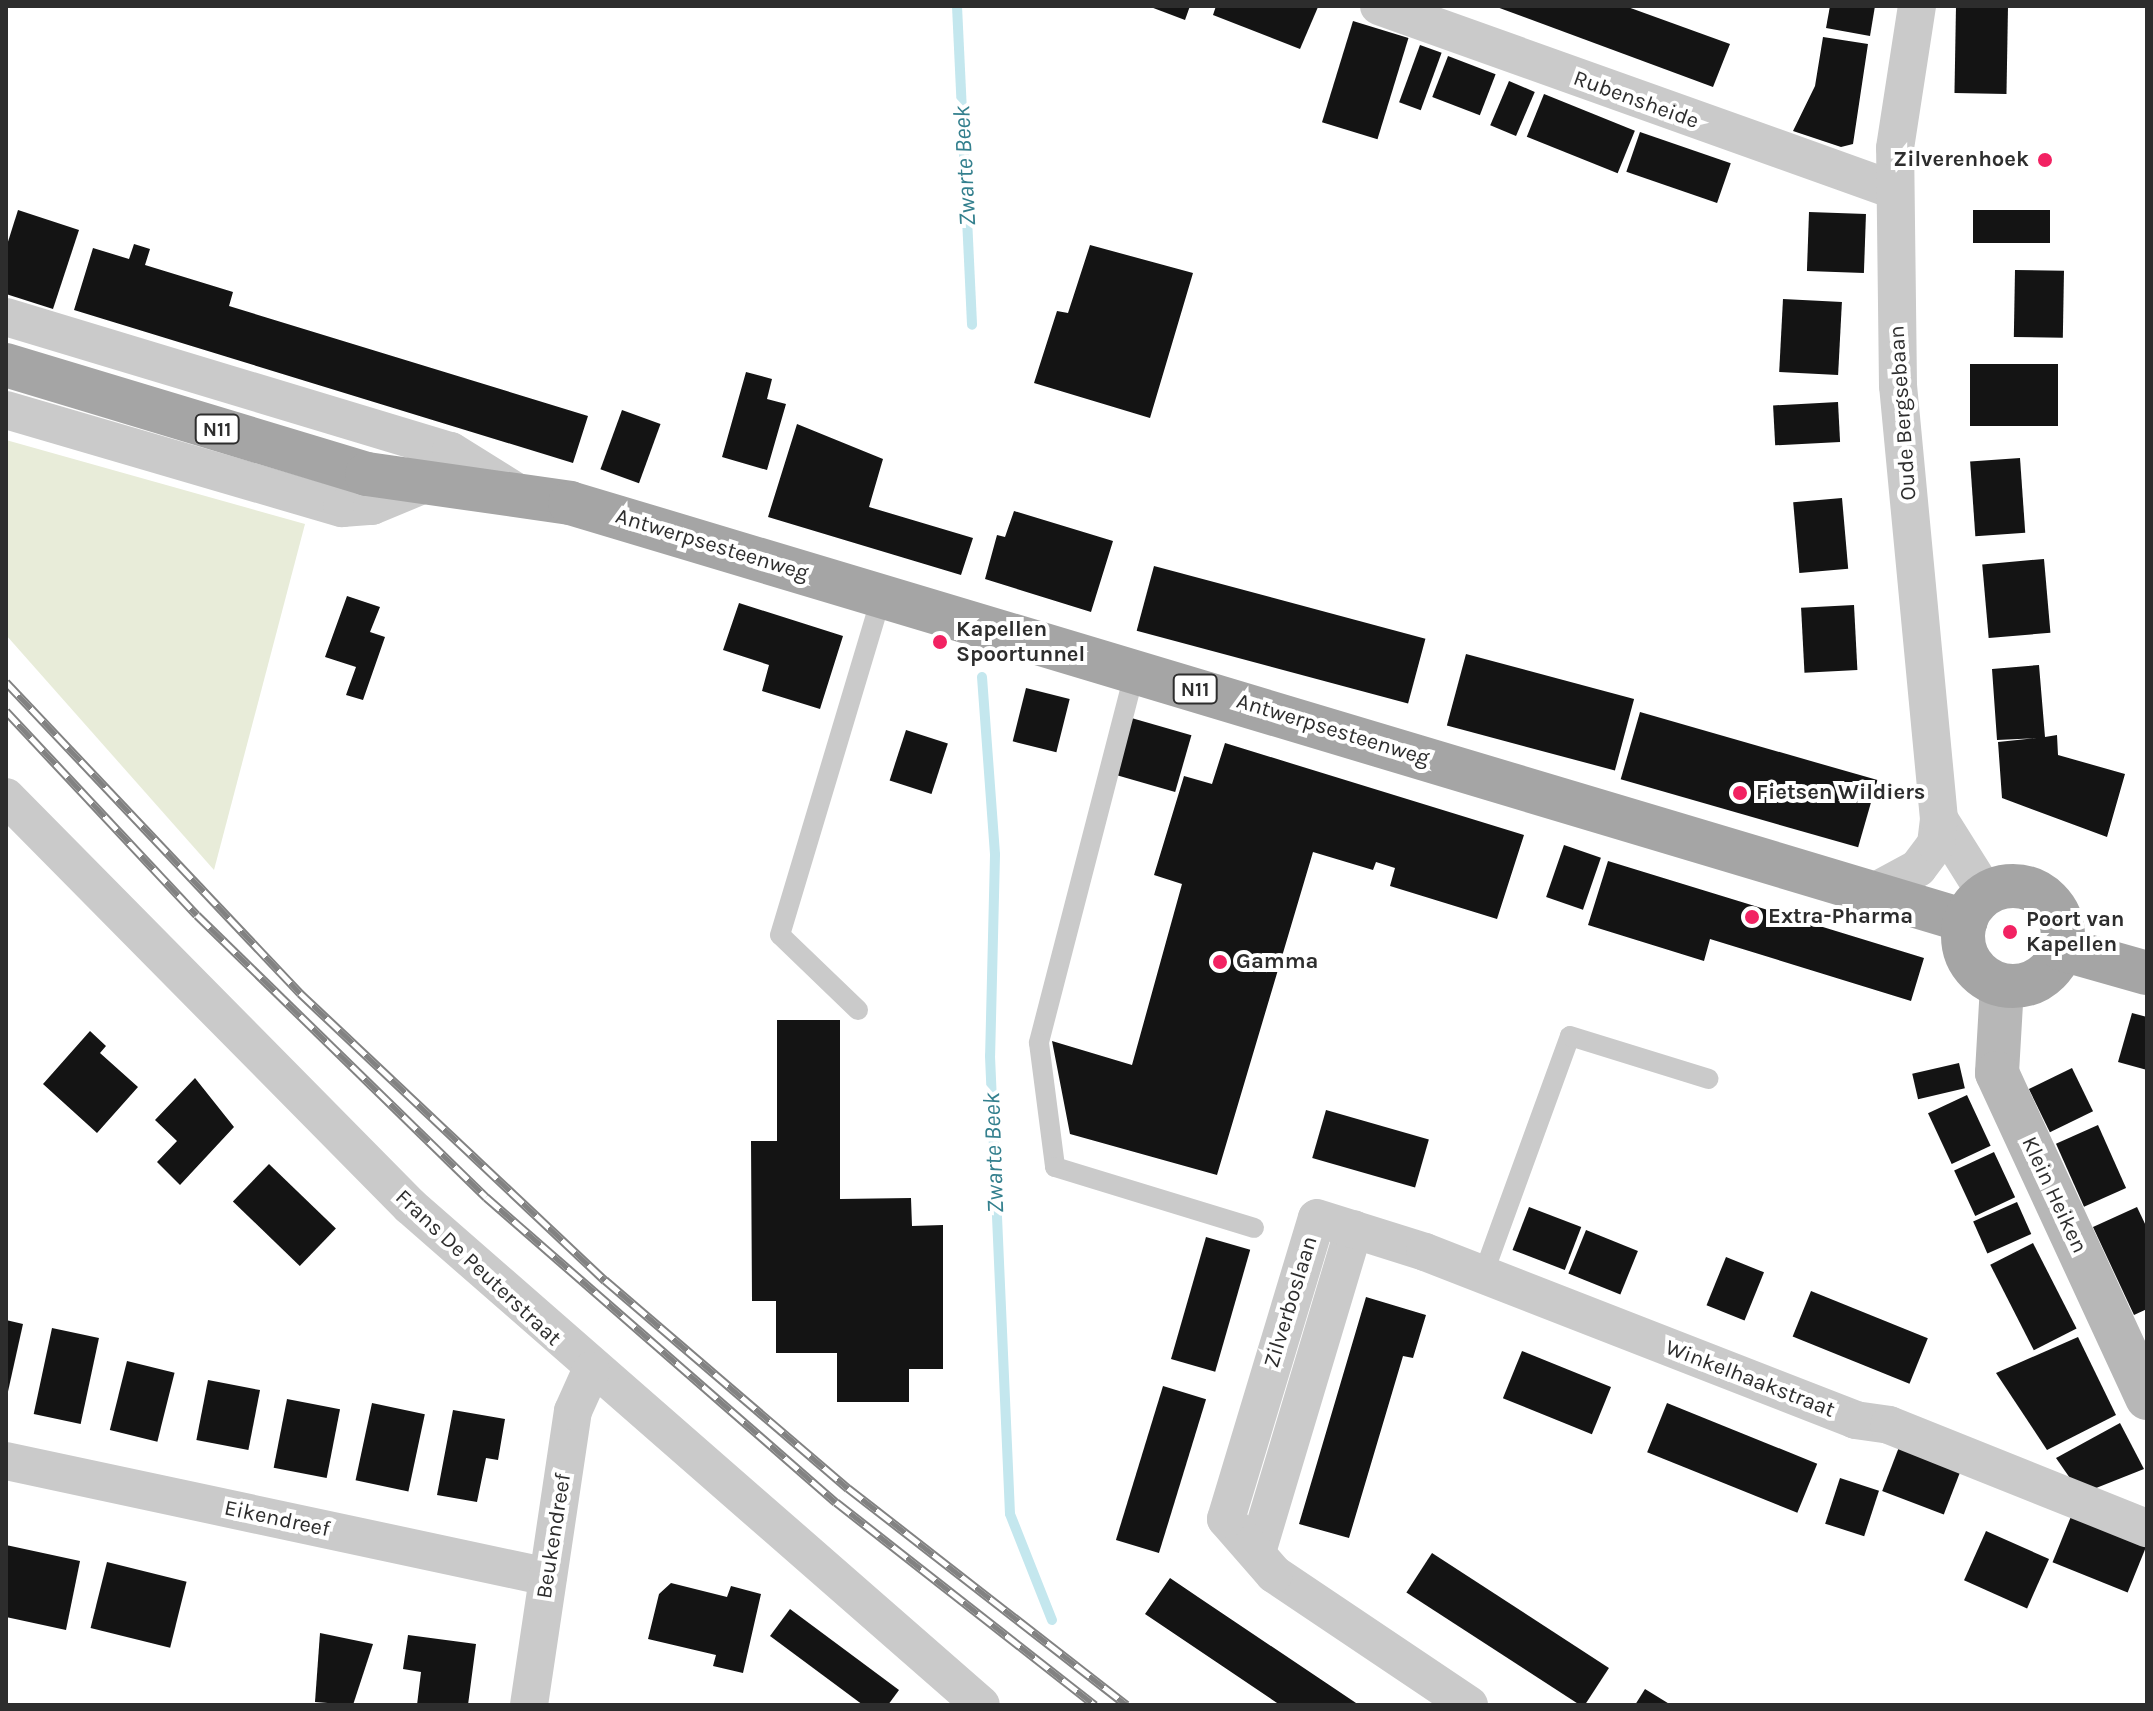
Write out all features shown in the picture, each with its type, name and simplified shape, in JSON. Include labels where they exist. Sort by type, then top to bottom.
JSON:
[{"type":"main road","name":"Antwerpsesteenweg","points":[[6,365],[367,474],[515,491],[882,595],[1874,892],[1976,907]]},
{"type":"main road","name":"N11","points":[[1976,907],[2015,886],[2042,896],[2060,919],[2062,949]]},
{"type":"main road","points":[[1976,907],[1974,968],[2002,986],[2033,983],[2062,949],[2147,973]]},
{"type":"street","name":"Rubensheide","points":[[1379,6],[1894,190]]},
{"type":"street","name":"Oude Bergsebaan","points":[[1874,892],[1918,868],[1936,844],[1939,819],[1898,386],[1894,190],[1917,6]]},
{"type":"street","name":"Antwerpsesteenweg","points":[[6,317],[451,451],[515,491]]},
{"type":"street","name":"Antwerpsesteenweg","points":[[6,410],[342,508],[372,506],[432,481]]},
{"type":"street","name":"Frans De Peuterstraat","points":[[6,797],[279,1078],[591,1371],[981,1705]]},
{"type":"street","name":"Oude Bergsebaan","points":[[1939,819],[1976,907]]},
{"type":"street","name":"Klein Heiken","points":[[2002,986],[1997,1073],[2147,1398]]},
{"type":"street","name":"Winkelhaakstraat","points":[[1354,1229],[1483,1275],[2147,1528]]},
{"type":"street","name":"Zilverboslaan","points":[[1354,1229],[1257,1552],[1274,1574],[1469,1705]]},
{"type":"street","name":"Beukendreef","points":[[529,1705],[573,1411],[591,1371]]},
{"type":"street","name":"Eikendreef","points":[[6,1461],[548,1577]]},
{"type":"lane","points":[[858,1010],[780,935],[882,595]]},
{"type":"lane","points":[[1135,671],[1039,1043],[1055,1167],[1254,1228]]},
{"type":"lane","points":[[1483,1275],[1570,1036],[1709,1079]]},
{"type":"green space","points":[[6,440],[305,524],[214,870],[6,635]]},
{"type":"building","points":[[1148,6],[1190,6],[1185,20]]},
{"type":"building","points":[[1216,6],[1318,7],[1300,49],[1213,15]]},
{"type":"building","points":[[1494,6],[1625,6],[1730,44],[1713,87]]},
{"type":"building","points":[[1830,6],[1875,6],[1870,36],[1826,28]]},
{"type":"building","points":[[1956,6],[2008,7],[2006,94],[1954,93]]},
{"type":"building","points":[[1353,21],[1408,38],[1377,139],[1322,122]]},
{"type":"building","points":[[1823,37],[1868,44],[1853,144],[1841,147],[1793,131],[1815,86]]},
{"type":"building","points":[[1420,45],[1442,53],[1421,110],[1399,102]]},
{"type":"building","points":[[1448,56],[1496,74],[1480,115],[1432,97]]},
{"type":"building","points":[[1509,81],[1535,92],[1516,136],[1490,125]]},
{"type":"building","points":[[1544,94],[1635,131],[1618,173],[1527,137]]},
{"type":"building","points":[[1640,132],[1731,163],[1717,203],[1626,172]]},
{"type":"building","points":[[18,210],[79,230],[53,309],[6,294],[6,248]]},
{"type":"building","points":[[1973,210],[2050,210],[2050,243],[1973,243]]},
{"type":"building","points":[[1809,212],[1866,214],[1864,273],[1807,271]]},
{"type":"building","points":[[134,244],[150,249],[145,265],[233,292],[229,306],[588,416],[573,463],[74,310],[93,248],[129,259]]},
{"type":"building","points":[[1090,245],[1193,273],[1150,418],[1034,383],[1057,311],[1068,313]]},
{"type":"building","points":[[2015,270],[2064,271],[2063,338],[2014,337]]},
{"type":"building","points":[[1783,299],[1842,302],[1838,375],[1779,372]]},
{"type":"building","points":[[1970,364],[2058,364],[2058,426],[1970,426]]},
{"type":"building","points":[[746,372],[772,379],[767,399],[786,404],[767,470],[722,457]]},
{"type":"building","points":[[1838,402],[1840,442],[1775,445],[1773,405]]},
{"type":"building","points":[[622,410],[661,424],[639,483],[600,469]]},
{"type":"building","points":[[797,424],[883,459],[869,507],[973,538],[961,575],[768,517]]},
{"type":"building","points":[[2020,458],[2025,533],[1975,536],[1970,461]]},
{"type":"building","points":[[1842,498],[1848,569],[1799,573],[1793,502]]},
{"type":"building","points":[[1014,511],[1113,541],[1091,612],[985,579],[997,535],[1005,537]]},
{"type":"building","points":[[2044,559],[2050,633],[1989,638],[1982,564]]},
{"type":"building","points":[[1154,566],[1425,639],[1408,703],[1137,631]]},
{"type":"building","points":[[347,596],[380,607],[370,632],[385,637],[363,700],[346,695],[356,667],[325,657]]},
{"type":"building","points":[[739,603],[843,636],[820,709],[762,691],[769,665],[723,650]]},
{"type":"building","points":[[1854,605],[1857,670],[1804,673],[1801,608]]},
{"type":"building","points":[[1466,654],[1634,699],[1615,771],[1447,725]]},
{"type":"building","points":[[2039,665],[2045,737],[2057,735],[2058,755],[2125,774],[2107,837],[2002,798],[1998,742],[2037,738],[1997,740],[1992,669]]},
{"type":"building","points":[[1026,688],[1070,699],[1056,752],[1013,741]]},
{"type":"building","points":[[1640,712],[1877,780],[1858,847],[1621,779]]},
{"type":"building","points":[[1128,717],[1191,735],[1175,792],[1112,774]]},
{"type":"building","points":[[906,730],[948,744],[931,794],[890,780]]},
{"type":"building","name":"Gamma","points":[[1225,743],[1524,835],[1497,919],[1390,886],[1395,868],[1376,862],[1373,870],[1313,852],[1217,1175],[1070,1134],[1052,1041],[1132,1065],[1182,884],[1154,875],[1184,776],[1212,784]]},
{"type":"building","points":[[1564,845],[1601,858],[1583,910],[1546,897]]},
{"type":"building","points":[[1608,861],[1924,958],[1911,1001],[1710,939],[1704,961],[1588,925]]},
{"type":"building","points":[[2132,1013],[2147,1017],[2147,1070],[2118,1062]]},
{"type":"building","points":[[777,1020],[840,1020],[840,1199],[911,1198],[912,1226],[943,1225],[943,1369],[909,1369],[909,1402],[837,1402],[837,1353],[776,1353],[776,1301],[752,1301],[751,1141],[777,1141]]},
{"type":"building","points":[[90,1031],[106,1046],[100,1053],[138,1087],[97,1133],[43,1084]]},
{"type":"building","points":[[1959,1063],[1965,1088],[1918,1099],[1912,1074]]},
{"type":"building","points":[[2072,1068],[2093,1111],[2050,1132],[2029,1089]]},
{"type":"building","points":[[195,1078],[234,1127],[180,1185],[157,1162],[177,1141],[155,1120]]},
{"type":"building","points":[[1967,1095],[1991,1146],[1952,1164],[1928,1113]]},
{"type":"building","points":[[1326,1110],[1429,1139],[1415,1188],[1312,1158]]},
{"type":"building","points":[[2098,1125],[2126,1188],[2084,1207],[2056,1144]]},
{"type":"building","points":[[1994,1152],[2015,1197],[1975,1216],[1954,1171]]},
{"type":"building","points":[[269,1164],[336,1229],[300,1266],[233,1201]]},
{"type":"building","points":[[2017,1202],[2031,1234],[1987,1253],[1973,1222]]},
{"type":"building","points":[[1529,1207],[1581,1227],[1565,1270],[1513,1250]]},
{"type":"building","points":[[2137,1207],[2147,1228],[2147,1309],[2134,1315],[2093,1227]]},
{"type":"building","points":[[1586,1230],[1638,1251],[1620,1295],[1568,1274]]},
{"type":"building","points":[[1206,1237],[1250,1250],[1215,1372],[1171,1359]]},
{"type":"building","points":[[2033,1243],[2077,1329],[2034,1350],[1990,1265]]},
{"type":"building","points":[[1726,1257],[1764,1272],[1745,1321],[1707,1305]]},
{"type":"building","points":[[1811,1291],[1928,1338],[1909,1384],[1793,1336]]},
{"type":"building","points":[[1366,1297],[1426,1315],[1413,1358],[1403,1356],[1349,1538],[1299,1524]]},
{"type":"building","points":[[6,1320],[23,1324],[7,1396],[6,1395]]},
{"type":"building","points":[[52,1328],[99,1338],[81,1424],[34,1414]]},
{"type":"building","points":[[2078,1337],[2116,1415],[2047,1450],[1996,1373]]},
{"type":"building","points":[[1522,1351],[1611,1387],[1592,1434],[1503,1398]]},
{"type":"building","points":[[127,1361],[175,1373],[157,1442],[110,1430]]},
{"type":"building","points":[[208,1380],[260,1390],[248,1450],[196,1440]]},
{"type":"building","points":[[1163,1386],[1206,1399],[1159,1553],[1116,1540]]},
{"type":"building","points":[[287,1399],[340,1409],[327,1478],[274,1468]]},
{"type":"building","points":[[372,1403],[425,1414],[408,1492],[356,1480]]},
{"type":"building","points":[[1667,1403],[1817,1464],[1797,1513],[1647,1452]]},
{"type":"building","points":[[453,1410],[505,1419],[498,1460],[486,1458],[477,1502],[437,1495]]},
{"type":"building","points":[[2120,1423],[2144,1469],[2081,1494],[2056,1458]]},
{"type":"building","points":[[1899,1447],[1961,1471],[1944,1515],[1882,1491]]},
{"type":"building","points":[[1840,1478],[1879,1491],[1864,1536],[1825,1524]]},
{"type":"building","points":[[2072,1514],[2147,1544],[2128,1593],[2053,1562]]},
{"type":"building","points":[[1986,1531],[2049,1559],[2027,1608],[1964,1580]]},
{"type":"building","points":[[6,1545],[80,1561],[66,1630],[6,1617]]},
{"type":"building","points":[[1432,1553],[1609,1668],[1585,1705],[1580,1705],[1406,1592]]},
{"type":"building","points":[[107,1562],[187,1582],[170,1648],[91,1628]]},
{"type":"building","points":[[1170,1578],[1359,1705],[1280,1705],[1145,1614]]},
{"type":"building","points":[[671,1583],[727,1597],[731,1586],[761,1594],[743,1673],[713,1666],[716,1655],[648,1639],[659,1594]]},
{"type":"building","points":[[790,1609],[899,1690],[888,1705],[863,1705],[770,1636]]},
{"type":"building","points":[[320,1633],[373,1644],[353,1705],[315,1702]]},
{"type":"building","points":[[408,1635],[476,1644],[468,1705],[417,1705],[421,1672],[403,1669]]},
{"type":"building","points":[[1645,1689],[1671,1705],[1635,1705]]},
{"type":"waterway","name":"Zwarte Beek","points":[[957,6],[972,325]]},
{"type":"waterway","name":"Zwarte Beek","points":[[982,677],[995,855],[990,1056],[1010,1514],[1052,1620]]},
{"type":"railway","points":[[6,682],[300,993],[605,1280],[848,1488],[1127,1705]]},
{"type":"railway","points":[[6,711],[197,915],[486,1197],[836,1502],[1095,1705]]},
{"type":"place","name":"Zilverenhoek","points":[[2045,160]]},
{"type":"place","name":"Kapellen Spoortunnel","points":[[940,642]]},
{"type":"place","name":"Fietsen Wildiers","points":[[1740,793]]},
{"type":"place","name":"Extra-Pharma","points":[[1752,917]]},
{"type":"place","name":"Poort van Kapellen","points":[[2010,932]]},
{"type":"place","name":"Gamma","points":[[1220,962]]}]
